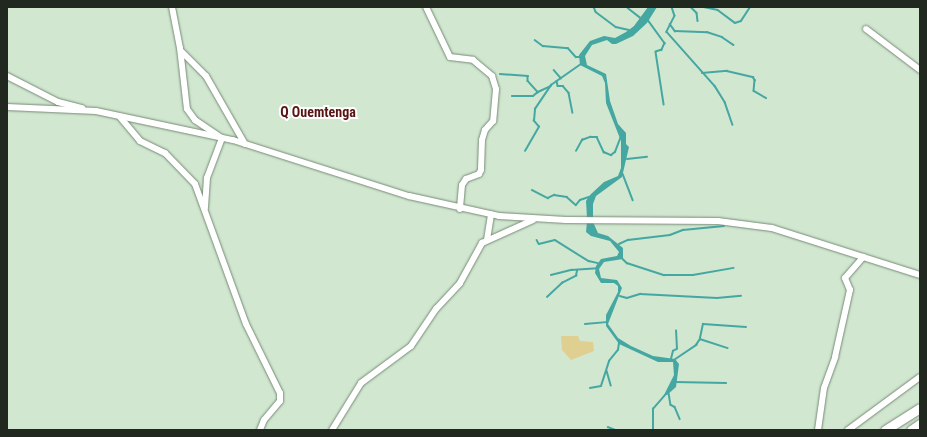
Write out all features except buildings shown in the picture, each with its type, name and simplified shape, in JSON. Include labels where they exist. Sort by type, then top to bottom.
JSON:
[{"type":"highway","points":[[885,430],[920,408]]},
{"type":"highway","points":[[911,430],[920,424]]},
{"type":"street","points":[[172,7],[180,48],[187,109],[195,120],[222,138]]},
{"type":"street","points":[[426,7],[450,57],[473,60],[492,76],[496,90],[493,121],[485,130],[482,140],[480,174],[466,179],[462,185],[460,209]]},
{"type":"street","points":[[866,29],[920,70]]},
{"type":"street","points":[[180,48],[185,57],[206,76],[245,144]]},
{"type":"street","points":[[7,76],[58,102],[245,144],[409,196],[460,209],[534,219],[745,223],[791,232],[920,275]]},
{"type":"street","points":[[7,107],[96,111]]},
{"type":"street","points":[[120,117],[140,142],[165,152],[195,184],[246,324],[280,393],[280,400],[264,420],[260,430]]},
{"type":"street","points":[[205,213],[207,178],[222,138]]},
{"type":"street","points":[[487,240],[491,214]]},
{"type":"street","points":[[332,430],[361,383],[411,346],[436,309],[460,283],[478,250],[487,240],[534,219]]},
{"type":"street","points":[[818,430],[822,394],[837,350],[850,290],[845,278],[863,257]]},
{"type":"street","points":[[848,430],[920,376]]},
{"type":"shaded area","points":[[561,336],[578,336],[580,341],[593,342],[594,351],[571,360],[562,350]]},
{"type":"water","points":[[648,7],[657,7],[647,23],[633,36],[616,44],[612,44],[607,40],[592,45],[585,56],[587,65],[606,74],[610,101],[618,124],[626,133],[626,144],[629,147],[622,177],[596,196],[593,204],[593,218],[587,218],[586,201],[590,195],[604,182],[618,176],[621,168],[621,141],[606,103],[605,83],[602,76],[580,65],[579,55],[590,41],[604,36],[615,38],[626,32],[634,26]]},
{"type":"water","points":[[587,221],[593,222],[598,233],[608,236],[623,248],[623,259],[604,262],[599,269],[601,278],[617,280],[622,288],[608,324],[618,338],[631,346],[653,356],[675,359],[679,364],[676,387],[667,395],[664,395],[674,375],[673,362],[658,362],[619,344],[606,326],[606,315],[618,292],[618,286],[614,283],[601,283],[595,273],[596,266],[601,259],[617,256],[619,252],[610,241],[591,236],[586,232]]},
{"type":"waterway","points":[[594,7],[596,12],[616,27],[629,30]]},
{"type":"waterway","points":[[672,7],[675,16],[667,32],[715,86],[725,102],[733,125]]},
{"type":"waterway","points":[[691,7],[697,13],[698,21]]},
{"type":"waterway","points":[[704,7],[718,10],[735,23],[741,21],[750,7]]},
{"type":"waterway","points":[[628,8],[641,18]]},
{"type":"waterway","points":[[648,20],[665,43],[662,50],[656,52],[664,104]]},
{"type":"waterway","points":[[670,24],[675,31],[707,32],[722,37],[734,45]]},
{"type":"waterway","points":[[535,40],[543,46],[568,48],[576,57],[580,57]]},
{"type":"waterway","points":[[525,151],[539,127],[534,121],[535,109],[551,85],[581,64]]},
{"type":"waterway","points":[[554,70],[561,78]]},
{"type":"waterway","points":[[702,73],[727,71],[753,77],[755,80],[754,91],[766,98]]},
{"type":"waterway","points":[[500,74],[528,76],[528,81],[538,92],[551,86]]},
{"type":"waterway","points":[[557,81],[558,86],[563,86],[569,93],[573,113]]},
{"type":"waterway","points":[[512,96],[533,96],[538,92]]},
{"type":"waterway","points":[[576,151],[582,140],[590,137],[597,137],[604,152],[611,155],[615,152],[621,136]]},
{"type":"waterway","points":[[627,159],[647,157]]},
{"type":"waterway","points":[[623,174],[633,200]]},
{"type":"waterway","points":[[532,190],[548,198],[554,195],[567,197],[576,205],[580,200],[589,197]]},
{"type":"waterway","points":[[619,244],[628,240],[670,235],[683,230],[724,226]]},
{"type":"waterway","points":[[537,240],[539,244],[555,240],[589,261],[598,263]]},
{"type":"waterway","points":[[623,259],[627,263],[664,275],[693,275],[733,268]]},
{"type":"waterway","points":[[551,275],[571,270],[597,268]]},
{"type":"waterway","points":[[547,297],[562,283],[576,276],[577,271]]},
{"type":"waterway","points":[[620,296],[627,298],[640,294],[717,298],[741,296]]},
{"type":"waterway","points":[[585,324],[606,322]]},
{"type":"waterway","points":[[700,338],[703,324],[746,327]]},
{"type":"waterway","points":[[671,359],[673,351],[677,349],[676,331]]},
{"type":"waterway","points":[[674,360],[696,345],[700,339],[728,348]]},
{"type":"waterway","points":[[590,388],[601,386],[609,361],[618,350],[619,343]]},
{"type":"waterway","points":[[607,371],[611,385]]},
{"type":"waterway","points":[[675,382],[726,383]]},
{"type":"waterway","points":[[669,393],[671,405],[675,407],[680,419]]},
{"type":"waterway","points":[[653,430],[653,409],[665,395]]},
{"type":"waterway","points":[[608,427],[616,430]]},
{"type":"district","name":"Q Ouemtenga","points":[[318,112]]}]
